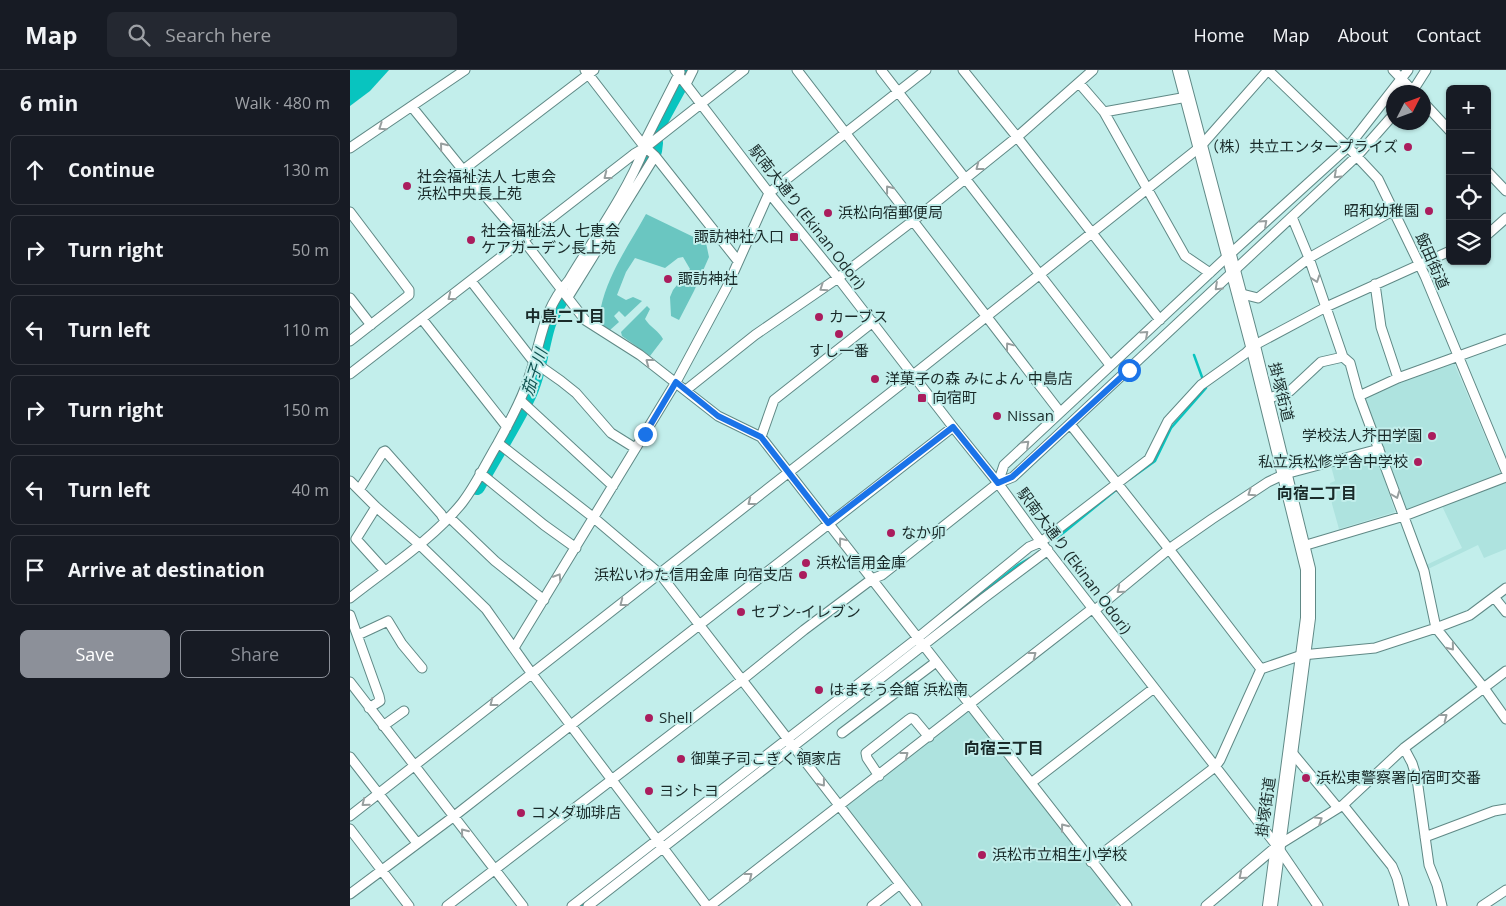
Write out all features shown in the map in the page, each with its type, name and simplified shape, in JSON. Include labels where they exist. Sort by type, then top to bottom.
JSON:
[{"type":"highway","name":"掛塚街道","points":[[1180,70],[1253,346],[1308,569],[1308,618],[1270,906]]},
{"type":"street","points":[[350,148],[465,70]]},
{"type":"street","points":[[350,598],[384,571],[421,546],[450,519],[483,475],[500,445],[507,427],[523,402],[537,364],[544,323],[564,294],[569,280],[650,148],[681,76],[693,70]]},
{"type":"street","points":[[350,374],[634,154],[650,148],[744,70]]},
{"type":"street","points":[[797,70],[1060,412]]},
{"type":"street","points":[[881,70],[1110,365]]},
{"type":"street","points":[[514,648],[676,382],[727,287],[769,193],[926,70]]},
{"type":"street","points":[[963,70],[1160,320]]},
{"type":"street","points":[[686,390],[755,335],[838,278],[914,220],[1017,137],[1093,70]]},
{"type":"street","points":[[350,816],[913,375],[1200,147],[1268,70]]},
{"type":"street","name":"飯田街道","points":[[1268,70],[1348,147],[1378,179],[1419,263],[1506,471]]},
{"type":"street","points":[[1393,70],[1407,85]]},
{"type":"street","points":[[998,483],[1004,465],[1228,255],[1348,147],[1408,70]]},
{"type":"street","points":[[1417,85],[1426,70]]},
{"type":"street","points":[[463,170],[589,72],[738,261]]},
{"type":"street","name":"駅南大通り (Ekinan Odori)","points":[[681,76],[769,193],[873,322],[1277,846],[1318,906]]},
{"type":"street","points":[[1079,83],[1104,112],[1185,256],[1210,273]]},
{"type":"street","points":[[1104,112],[1187,97]]},
{"type":"street","points":[[412,107],[524,241],[588,322],[640,355],[718,416],[761,437],[1124,905]]},
{"type":"street","points":[[1431,111],[1449,130]]},
{"type":"street","points":[[448,906],[742,680],[804,630],[872,579],[882,575],[998,483],[1012,477],[1357,156],[1386,123]]},
{"type":"street","points":[[1491,175],[1506,191]]},
{"type":"street","points":[[1238,293],[1258,298],[1309,258],[1394,210]]},
{"type":"street","points":[[350,212],[410,290],[408,295],[350,341]]},
{"type":"street","points":[[1292,217],[1309,258],[1343,358]]},
{"type":"street","points":[[1491,231],[1506,218]]},
{"type":"street","points":[[920,641],[1029,547],[1041,542],[1119,486],[1149,459],[1168,421],[1201,385],[1253,346],[1326,307],[1446,252]]},
{"type":"street","points":[[471,281],[537,364],[576,393],[611,433],[635,448]]},
{"type":"street","points":[[1375,284],[1382,327],[1398,378]]},
{"type":"street","points":[[350,298],[371,325]]},
{"type":"street","points":[[422,319],[507,427]]},
{"type":"street","points":[[761,437],[774,400],[873,322]]},
{"type":"street","points":[[1359,396],[1398,378],[1458,358],[1506,339]]},
{"type":"street","points":[[1266,398],[1290,391],[1321,362],[1343,358],[1350,362],[1359,396],[1424,571],[1436,628],[1506,719]]},
{"type":"street","points":[[523,402],[613,486]]},
{"type":"street","points":[[1070,424],[1261,669]]},
{"type":"street","points":[[350,894],[452,817],[953,427]]},
{"type":"street","points":[[500,445],[594,518],[660,574],[917,906]]},
{"type":"street","points":[[350,481],[486,609],[570,725],[709,906],[970,706],[1169,549],[1212,519],[1268,482],[1285,474],[1379,449]]},
{"type":"street","points":[[359,490],[385,451],[442,514],[544,600]]},
{"type":"street","points":[[483,475],[576,548]]},
{"type":"street","points":[[1303,546],[1404,516],[1506,477]]},
{"type":"street","points":[[376,507],[356,539],[384,571]]},
{"type":"street","points":[[572,906],[660,844],[920,641],[1048,550]]},
{"type":"street","points":[[1091,862],[1215,766],[1220,760],[1261,669],[1302,655],[1375,648],[1436,628],[1470,615],[1506,588]]},
{"type":"street","points":[[1494,597],[1506,612]]},
{"type":"street","points":[[350,615],[379,696],[380,701],[369,708]]},
{"type":"street","points":[[358,635],[388,621],[402,644],[422,668]]},
{"type":"street","points":[[842,733],[936,662]]},
{"type":"street","points":[[1206,906],[1277,846],[1341,806],[1404,748],[1506,671]]},
{"type":"street","points":[[350,682],[452,817],[523,906]]},
{"type":"street","points":[[1030,783],[1154,688]]},
{"type":"street","points":[[383,726],[404,711]]},
{"type":"street","points":[[879,776],[867,758],[866,753],[908,720],[914,719],[929,737]]},
{"type":"street","points":[[1404,748],[1417,778],[1429,865],[1437,885],[1442,906]]},
{"type":"street","points":[[1290,750],[1392,866],[1404,906]]},
{"type":"street","points":[[350,757],[417,843]]},
{"type":"street","points":[[1425,838],[1494,811],[1506,809]]},
{"type":"street","points":[[350,829],[409,906]]},
{"type":"street","points":[[588,906],[660,844]]},
{"type":"street","points":[[872,906],[900,884]]},
{"type":"street","points":[[1482,906],[1506,890]]},
{"type":"shaded area","points":[[350,70],[389,70],[370,91],[350,106]]},
{"type":"shaded area","points":[[646,214],[706,243],[709,257],[679,320],[671,316],[670,297],[673,290],[690,269],[683,257],[678,258],[665,268],[635,258],[626,272],[617,295],[626,300],[633,297],[642,301],[625,317],[619,311],[614,316],[619,322],[610,330],[597,322],[598,314],[614,270]]},
{"type":"shaded area","points":[[647,306],[650,309],[645,319],[663,339],[650,356],[622,336],[621,332]]},
{"type":"shaded area","name":"学校法人芥田学園","points":[[1454,363],[1501,474],[1407,512],[1364,398],[1365,396]]},
{"type":"shaded area","name":"学校法人芥田学園","points":[[1376,454],[1395,512],[1339,529],[1332,504],[1330,483],[1335,481],[1331,466]]},
{"type":"shaded area","points":[[1506,483],[1506,549],[1484,558],[1478,545],[1426,570],[1424,566],[1462,548],[1442,506]]},
{"type":"shaded area","name":"浜松市立相生小学校","points":[[969,710],[1119,903],[1115,906],[923,906],[846,807]]},
{"type":"waterway","name":"茄子川","points":[[623,199],[647,158],[654,151],[653,134],[688,70]]},
{"type":"waterway","name":"茄子川","points":[[477,487],[526,400],[536,373],[549,321],[573,280]]},
{"type":"waterway","points":[[1130,479],[1155,461],[1171,428],[1206,388],[1194,355]]},
{"type":"waterway","points":[[1057,538],[1116,490]]},
{"type":"waterway","points":[[943,624],[1018,565],[1030,558]]},
{"type":"waterway","points":[[793,741],[887,668]]},
{"type":"waterway","points":[[663,842],[789,744]]},
{"type":"waterway","points":[[602,890],[658,845]]},
{"type":"waterway","points":[[581,906],[588,901]]},
{"type":"place","name":"（株）共立エンタープライズ","points":[[1408,147]]},
{"type":"place","name":"社会福祉法人 七恵会 浜松中央長上苑","points":[[407,186]]},
{"type":"place","name":"昭和幼稚園","points":[[1429,211]]},
{"type":"place","name":"浜松向宿郵便局","points":[[828,213]]},
{"type":"place","name":"諏訪神社入口","points":[[794,237]]},
{"type":"place","name":"社会福祉法人 七恵会 ケアガーデン長上苑","points":[[471,240]]},
{"type":"place","name":"諏訪神社","points":[[668,279]]},
{"type":"place","name":"カーブス","points":[[819,317]]},
{"type":"place","name":"すし一番","points":[[839,334]]},
{"type":"place","name":"洋菓子の森 みによん 中島店","points":[[875,379]]},
{"type":"place","name":"向宿町","points":[[922,398]]},
{"type":"place","name":"Nissan","points":[[997,416]]},
{"type":"place","name":"学校法人芥田学園","points":[[1432,436]]},
{"type":"place","name":"私立浜松修学舎中学校","points":[[1418,462]]},
{"type":"place","name":"なか卯","points":[[891,533]]},
{"type":"place","name":"浜松信用金庫","points":[[806,563]]},
{"type":"place","name":"浜松いわた信用金庫 向宿支店","points":[[803,575]]},
{"type":"place","name":"セブン-イレブン","points":[[741,612]]},
{"type":"place","name":"はまそう会館 浜松南","points":[[819,690]]},
{"type":"place","name":"Shell","points":[[649,718]]},
{"type":"place","name":"御菓子司こぎく領家店","points":[[681,759]]},
{"type":"place","name":"浜松東警察署向宿町交番","points":[[1306,778]]},
{"type":"place","name":"ヨシトヨ","points":[[649,791]]},
{"type":"place","name":"コメダ珈琲店","points":[[521,813]]},
{"type":"place","name":"浜松市立相生小学校","points":[[982,855]]},
{"type":"district","name":"中島二丁目","points":[[565,316]]},
{"type":"district","name":"向宿二丁目","points":[[1317,493]]},
{"type":"district","name":"向宿三丁目","points":[[1004,748]]},
{"type":"route","points":[[645,434],[676,382],[718,416],[761,437],[828,523],[953,427],[998,483],[1012,477],[1129,370]]}]
